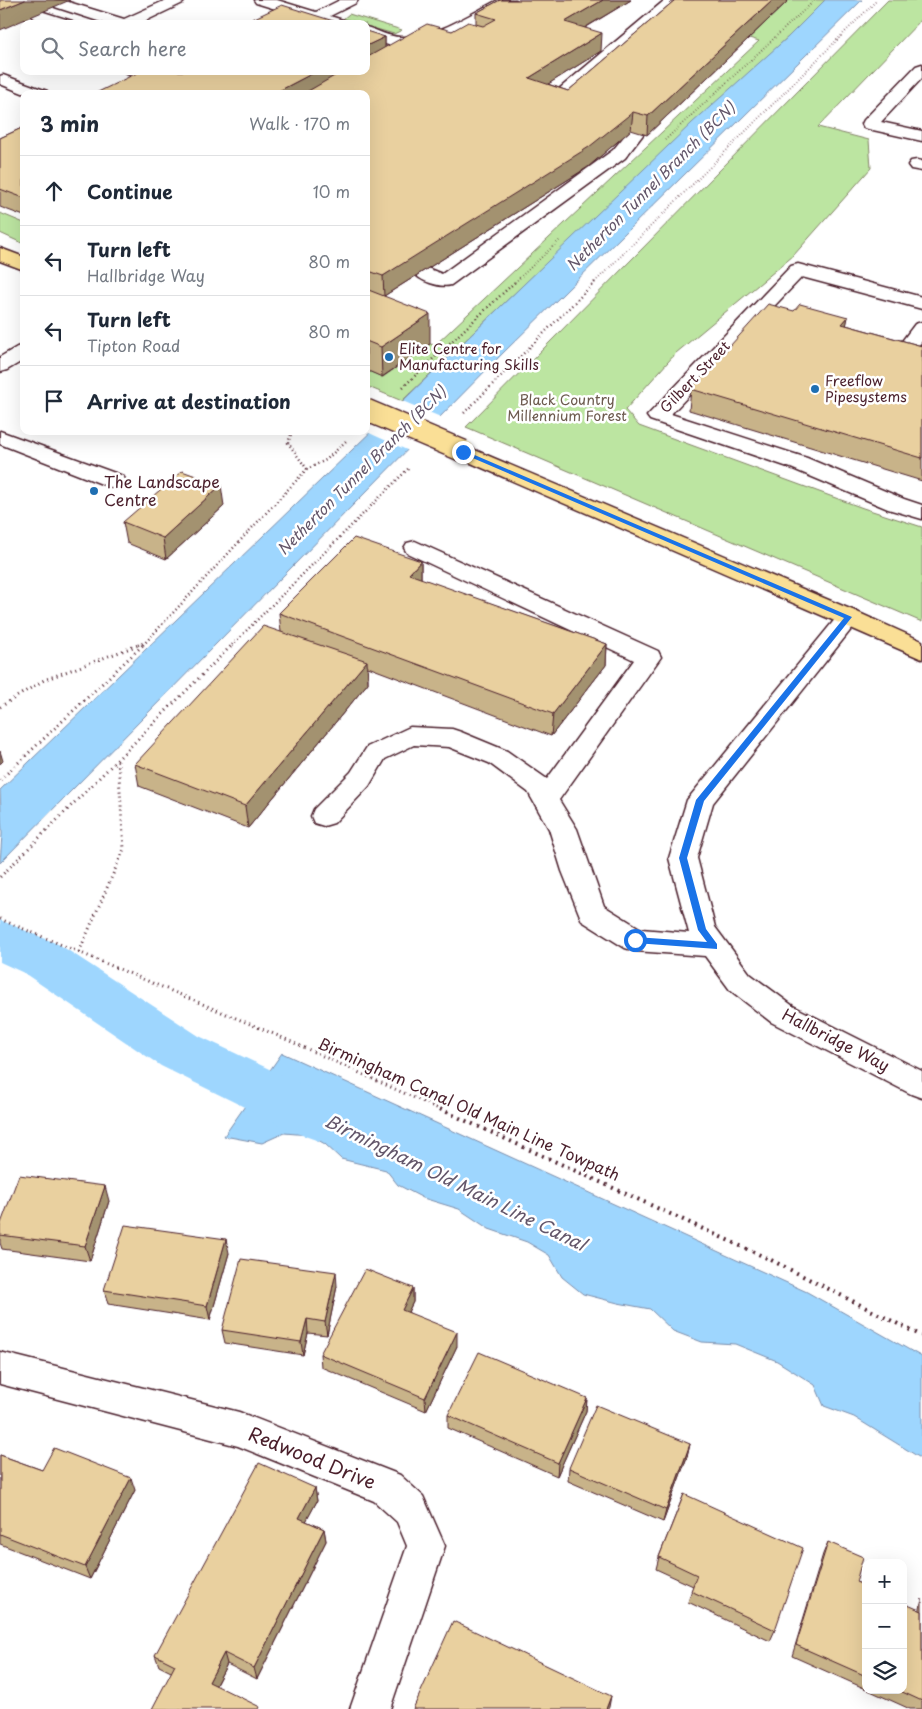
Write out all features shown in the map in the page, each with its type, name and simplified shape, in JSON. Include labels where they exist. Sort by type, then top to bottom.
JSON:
[{"type":"main road","points":[[0,254],[20,262]]},
{"type":"main road","points":[[370,412],[849,617],[922,651]]},
{"type":"street","points":[[85,0],[125,20]]},
{"type":"street","points":[[133,20],[178,0]]},
{"type":"street","points":[[261,0],[327,20]]},
{"type":"street","points":[[317,17],[351,0]]},
{"type":"street","points":[[370,33],[400,42],[424,39],[510,0]]},
{"type":"street","points":[[581,97],[558,90],[620,45],[674,0]]},
{"type":"street","points":[[60,4],[121,20]]},
{"type":"street","points":[[37,14],[55,20]]},
{"type":"street","points":[[647,23],[663,26]]},
{"type":"street","points":[[602,41],[620,45]]},
{"type":"street","points":[[922,69],[870,124],[922,136]]},
{"type":"street","points":[[2,80],[20,72]]},
{"type":"street","points":[[143,75],[161,82]]},
{"type":"street","points":[[2,80],[29,90]]},
{"type":"street","points":[[422,272],[444,280],[488,239],[619,154],[637,132]]},
{"type":"street","name":"Gilbert Street","points":[[922,303],[798,270],[657,416],[816,470],[896,504],[922,512]]},
{"type":"street","points":[[897,361],[922,328]]},
{"type":"street","points":[[0,366],[20,354]]},
{"type":"street","points":[[0,437],[115,481]]},
{"type":"street","points":[[816,470],[829,452]]},
{"type":"street","points":[[415,548],[649,657],[546,799]]},
{"type":"street","name":"Hallbridge Way","points":[[849,617],[700,800],[683,858],[702,930],[740,982],[782,1014],[922,1084]]},
{"type":"street","points":[[324,816],[360,779],[376,753],[410,736],[452,738],[498,757],[537,784],[563,829],[592,913],[635,940],[714,946]]},
{"type":"street","name":"Redwood Drive","points":[[0,1368],[239,1429],[387,1488],[410,1509],[426,1546],[370,1709]]},
{"type":"path","points":[[462,415],[877,0]]},
{"type":"path","points":[[291,435],[288,443],[307,468]]},
{"type":"path","points":[[0,780],[146,642],[307,468],[326,460],[350,437]]},
{"type":"path","points":[[0,877],[413,465]]},
{"type":"path","points":[[0,707],[44,680],[146,642]]},
{"type":"path","points":[[79,952],[124,850],[118,760]]},
{"type":"path","name":"Birmingham Canal Old Main Line Towpath","points":[[0,918],[57,944],[281,1037],[742,1247],[922,1336]]},
{"type":"green space","points":[[789,0],[825,0],[402,401],[370,388],[370,372],[383,377],[430,344],[435,345],[759,41],[749,38]]},
{"type":"green space","name":"Black Country Millennium Forest","points":[[888,0],[922,0],[922,19],[818,127],[869,140],[871,168],[793,256],[676,353],[625,410],[639,426],[863,508],[922,527],[922,622],[466,427]]},
{"type":"green space","points":[[349,14],[369,20],[348,20],[343,19]]},
{"type":"green space","points":[[370,20],[402,30],[394,34],[370,27]]},
{"type":"green space","points":[[0,213],[20,221],[20,242],[0,233]]},
{"type":"water","name":"Netherton Tunnel Branch (BCN)","points":[[825,0],[862,0],[504,352],[0,863],[2,834],[0,790],[692,123],[788,37]]},
{"type":"water","points":[[282,1053],[807,1292],[922,1357],[922,1459],[854,1417],[824,1406],[815,1385],[777,1361],[735,1344],[702,1342],[673,1331],[650,1309],[583,1294],[562,1277],[549,1255],[527,1242],[489,1229],[459,1209],[423,1198],[398,1185],[386,1170],[341,1159],[325,1144],[309,1135],[284,1133],[262,1143],[224,1136]]},
{"type":"pier","points":[[400,400],[443,418],[409,451],[370,433],[370,429]]},
{"type":"building","points":[[0,0],[25,0],[0,10]]},
{"type":"building","points":[[500,0],[603,0],[565,22],[602,33],[529,78],[568,91],[675,0],[773,0],[648,116],[633,112],[589,147],[383,276],[370,271],[370,90],[310,90],[336,75],[370,75],[370,56],[427,24],[452,31],[468,22],[483,26],[496,19],[476,13]]},
{"type":"building","points":[[282,5],[330,20],[250,20]]},
{"type":"building","points":[[370,32],[385,37],[370,44]]},
{"type":"building","points":[[133,75],[309,75],[281,90],[102,90]]},
{"type":"building","points":[[20,129],[20,196],[0,189],[0,138]]},
{"type":"building","points":[[370,291],[430,314],[381,347],[370,343]]},
{"type":"building","name":"Freeflow Pipesystems","points":[[768,304],[794,311],[800,304],[848,317],[842,324],[922,346],[922,458],[691,389]]},
{"type":"building","points":[[182,471],[221,485],[163,538],[123,522]]},
{"type":"building","points":[[354,538],[421,561],[409,574],[607,644],[553,714],[279,613]]},
{"type":"building","points":[[263,626],[367,661],[245,806],[135,764]]},
{"type":"building","points":[[19,1175],[105,1186],[85,1246],[0,1235],[0,1226]]},
{"type":"building","points":[[125,1225],[226,1239],[207,1306],[104,1290]]},
{"type":"building","points":[[241,1259],[336,1272],[325,1322],[307,1319],[301,1342],[222,1330]]},
{"type":"building","points":[[365,1269],[413,1288],[402,1310],[457,1332],[425,1398],[320,1354]]},
{"type":"building","points":[[479,1352],[587,1398],[558,1463],[448,1415]]},
{"type":"building","points":[[596,1405],[690,1444],[666,1510],[569,1468]]},
{"type":"building","points":[[54,1448],[131,1478],[85,1567],[0,1534],[0,1455],[42,1470]]},
{"type":"building","points":[[259,1463],[315,1488],[299,1518],[324,1529],[254,1668],[224,1653],[209,1682],[260,1707],[259,1709],[152,1709],[175,1665],[155,1655]]},
{"type":"building","points":[[684,1494],[803,1548],[775,1630],[691,1591],[697,1575],[659,1557]]},
{"type":"building","points":[[828,1542],[863,1557],[856,1582],[862,1584],[862,1674],[796,1645]]},
{"type":"building","points":[[907,1605],[922,1611],[922,1701],[907,1694]]},
{"type":"building","points":[[453,1621],[611,1696],[606,1709],[413,1709]]},
{"type":"waterway","name":"Birmingham Old Main Line Canal","points":[[0,940],[42,959],[180,1051],[319,1118]]},
{"type":"place","name":"Elite Centre for Manufacturing Skills","points":[[389,357]]},
{"type":"place","name":"Freeflow Pipesystems","points":[[815,389]]},
{"type":"place","name":"The Landscape Centre","points":[[94,491]]},
{"type":"route","points":[[463,452],[849,617],[700,800],[683,858],[702,930],[714,946],[635,940]]}]
